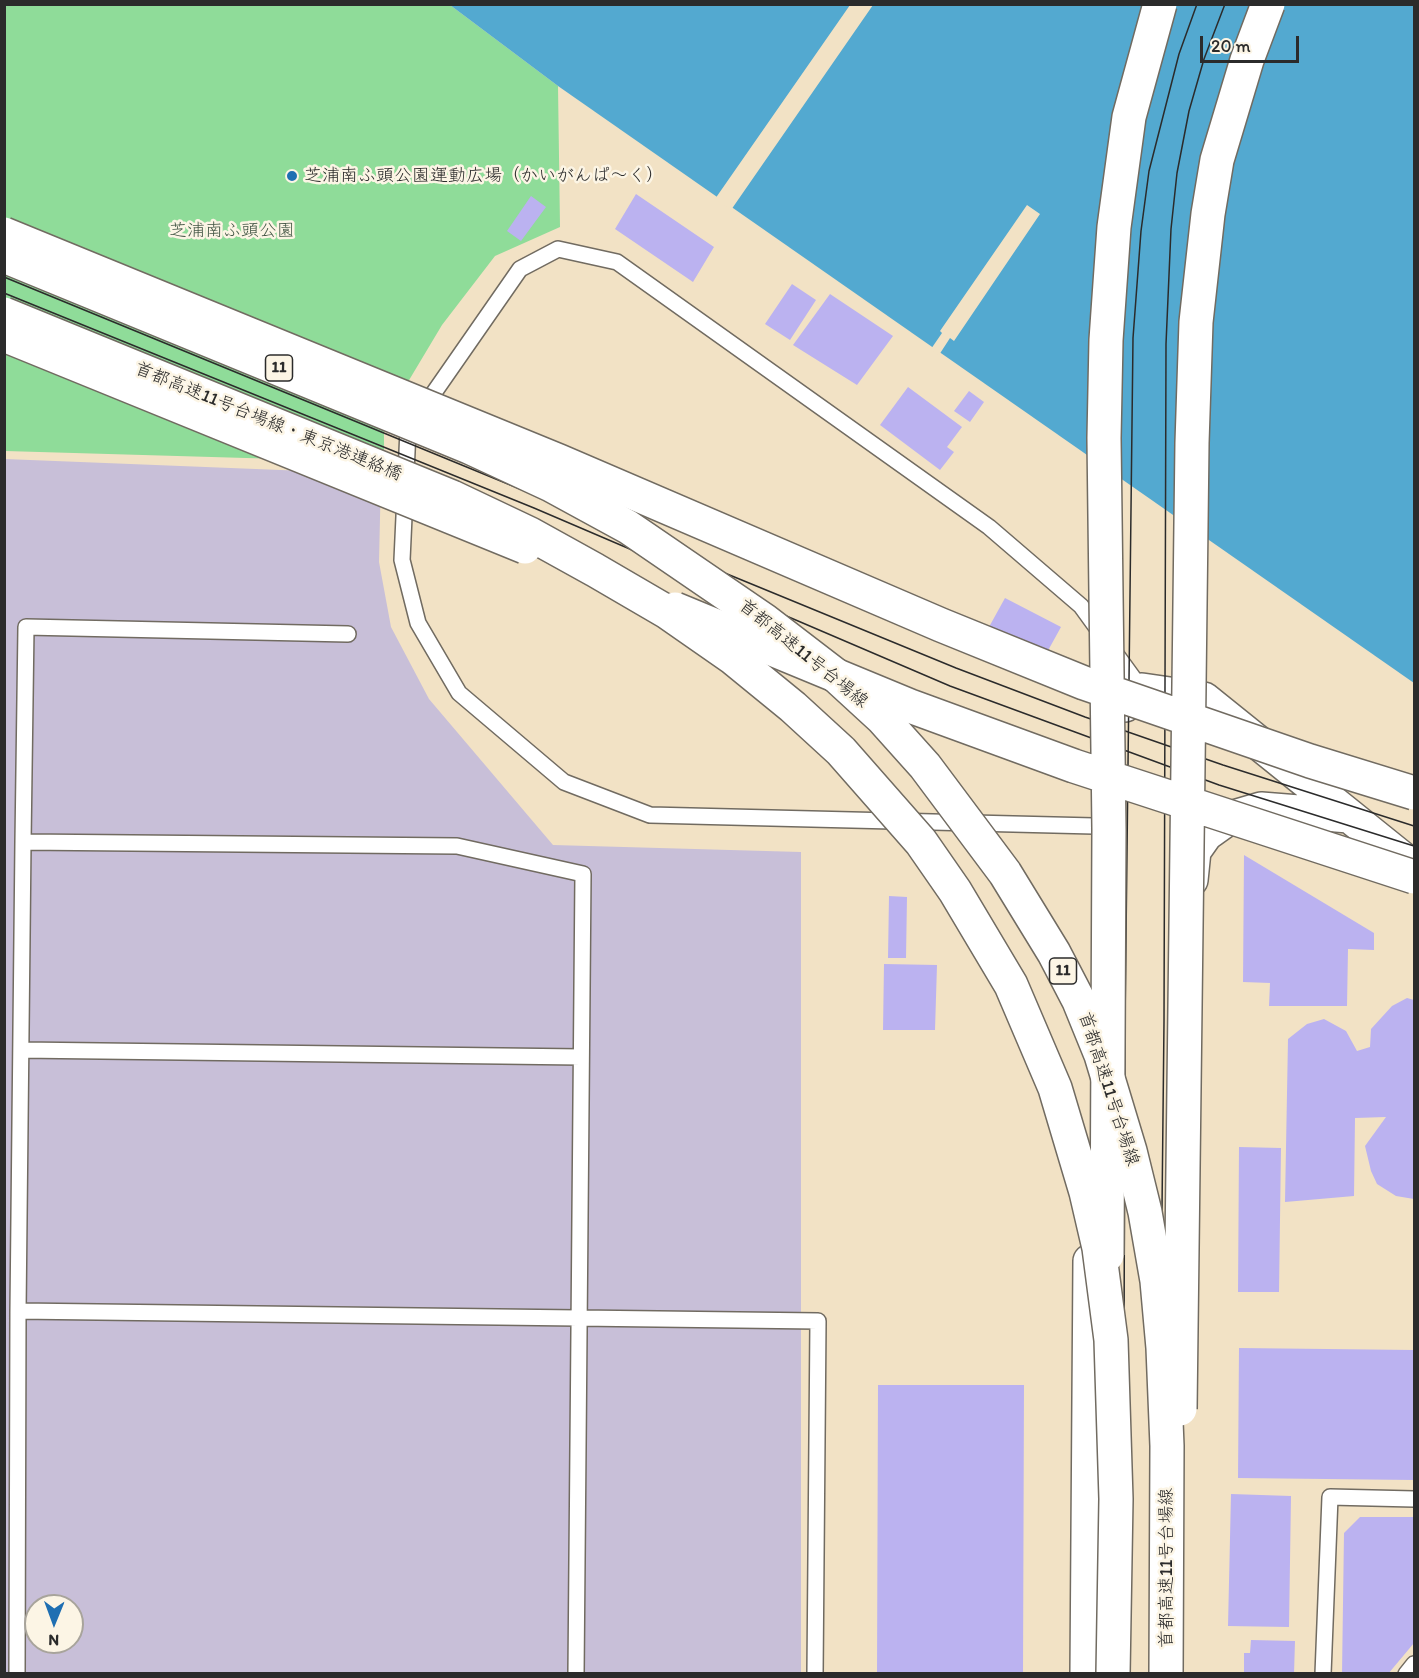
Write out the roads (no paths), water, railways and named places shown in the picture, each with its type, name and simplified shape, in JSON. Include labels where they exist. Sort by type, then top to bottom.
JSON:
[{"type":"main road","points":[[1106,1674],[1109,842],[1104,438],[1106,340],[1114,227],[1129,117],[1160,4]]},
{"type":"main road","points":[[1178,1674],[1188,658],[1197,322],[1208,214],[1217,160],[1243,70],[1268,4]]},
{"type":"main road","points":[[4,234],[559,461],[941,625],[1073,678],[1310,761],[1414,793]]},
{"type":"main road","name":"首都高速11号台場線","points":[[4,256],[373,406],[551,485],[628,527],[747,608],[833,673],[882,718],[968,820],[1005,873],[1054,953],[1078,1001],[1113,1093],[1145,1212],[1157,1281],[1167,1446],[1166,1674]]},
{"type":"main road","name":"首都高速11号台場線・東京港連絡橋","points":[[4,314],[343,451],[530,534],[667,612],[733,658],[842,751],[883,795],[956,891],[1011,985],[1054,1088],[1072,1141],[1096,1237],[1111,1340],[1116,1499],[1113,1674]]},
{"type":"main road","points":[[4,335],[910,705],[1194,808],[1414,877]]},
{"type":"main road","points":[[1087,1674],[1095,730],[1142,690],[1204,699],[1414,868]]},
{"type":"main road","points":[[1178,1674],[1188,953],[1191,871],[1194,851],[1206,834],[1227,819],[1261,809],[1348,816]]},
{"type":"lane","points":[[1094,826],[650,815],[564,782],[459,693],[418,623],[402,560],[408,430],[520,269],[558,249],[617,262],[989,527],[1081,606],[1142,690]]},
{"type":"lane","points":[[17,1674],[18,1311],[26,627],[348,634]]},
{"type":"lane","points":[[23,842],[457,846],[584,874],[576,1674]]},
{"type":"lane","points":[[21,1050],[581,1057]]},
{"type":"lane","points":[[18,1311],[818,1322],[815,1674]]},
{"type":"lane","points":[[1323,1674],[1330,1497],[1414,1499]]},
{"type":"lane","points":[[1406,1674],[1414,1664]]},
{"type":"water","points":[[450,5],[1414,5],[1414,683],[558,86]]},
{"type":"tram line","points":[[1123,1674],[1125,1022],[1133,338],[1141,231],[1149,171],[1179,54],[1197,4]]},
{"type":"tram line","points":[[1157,1674],[1164,1022],[1166,344],[1171,229],[1177,173],[1189,111],[1204,59],[1225,4]]},
{"type":"tram line","points":[[4,277],[956,668],[1085,717],[1223,765],[1414,826]]},
{"type":"tram line","points":[[4,293],[534,508],[950,686],[1219,785],[1414,846]]},
{"type":"place","name":"芝浦南ふ頭公園運動広場（かいがんぱ～く）","points":[[292,176]]},
{"type":"park label","name":"芝浦南ふ頭公園","points":[[232,231]]}]
